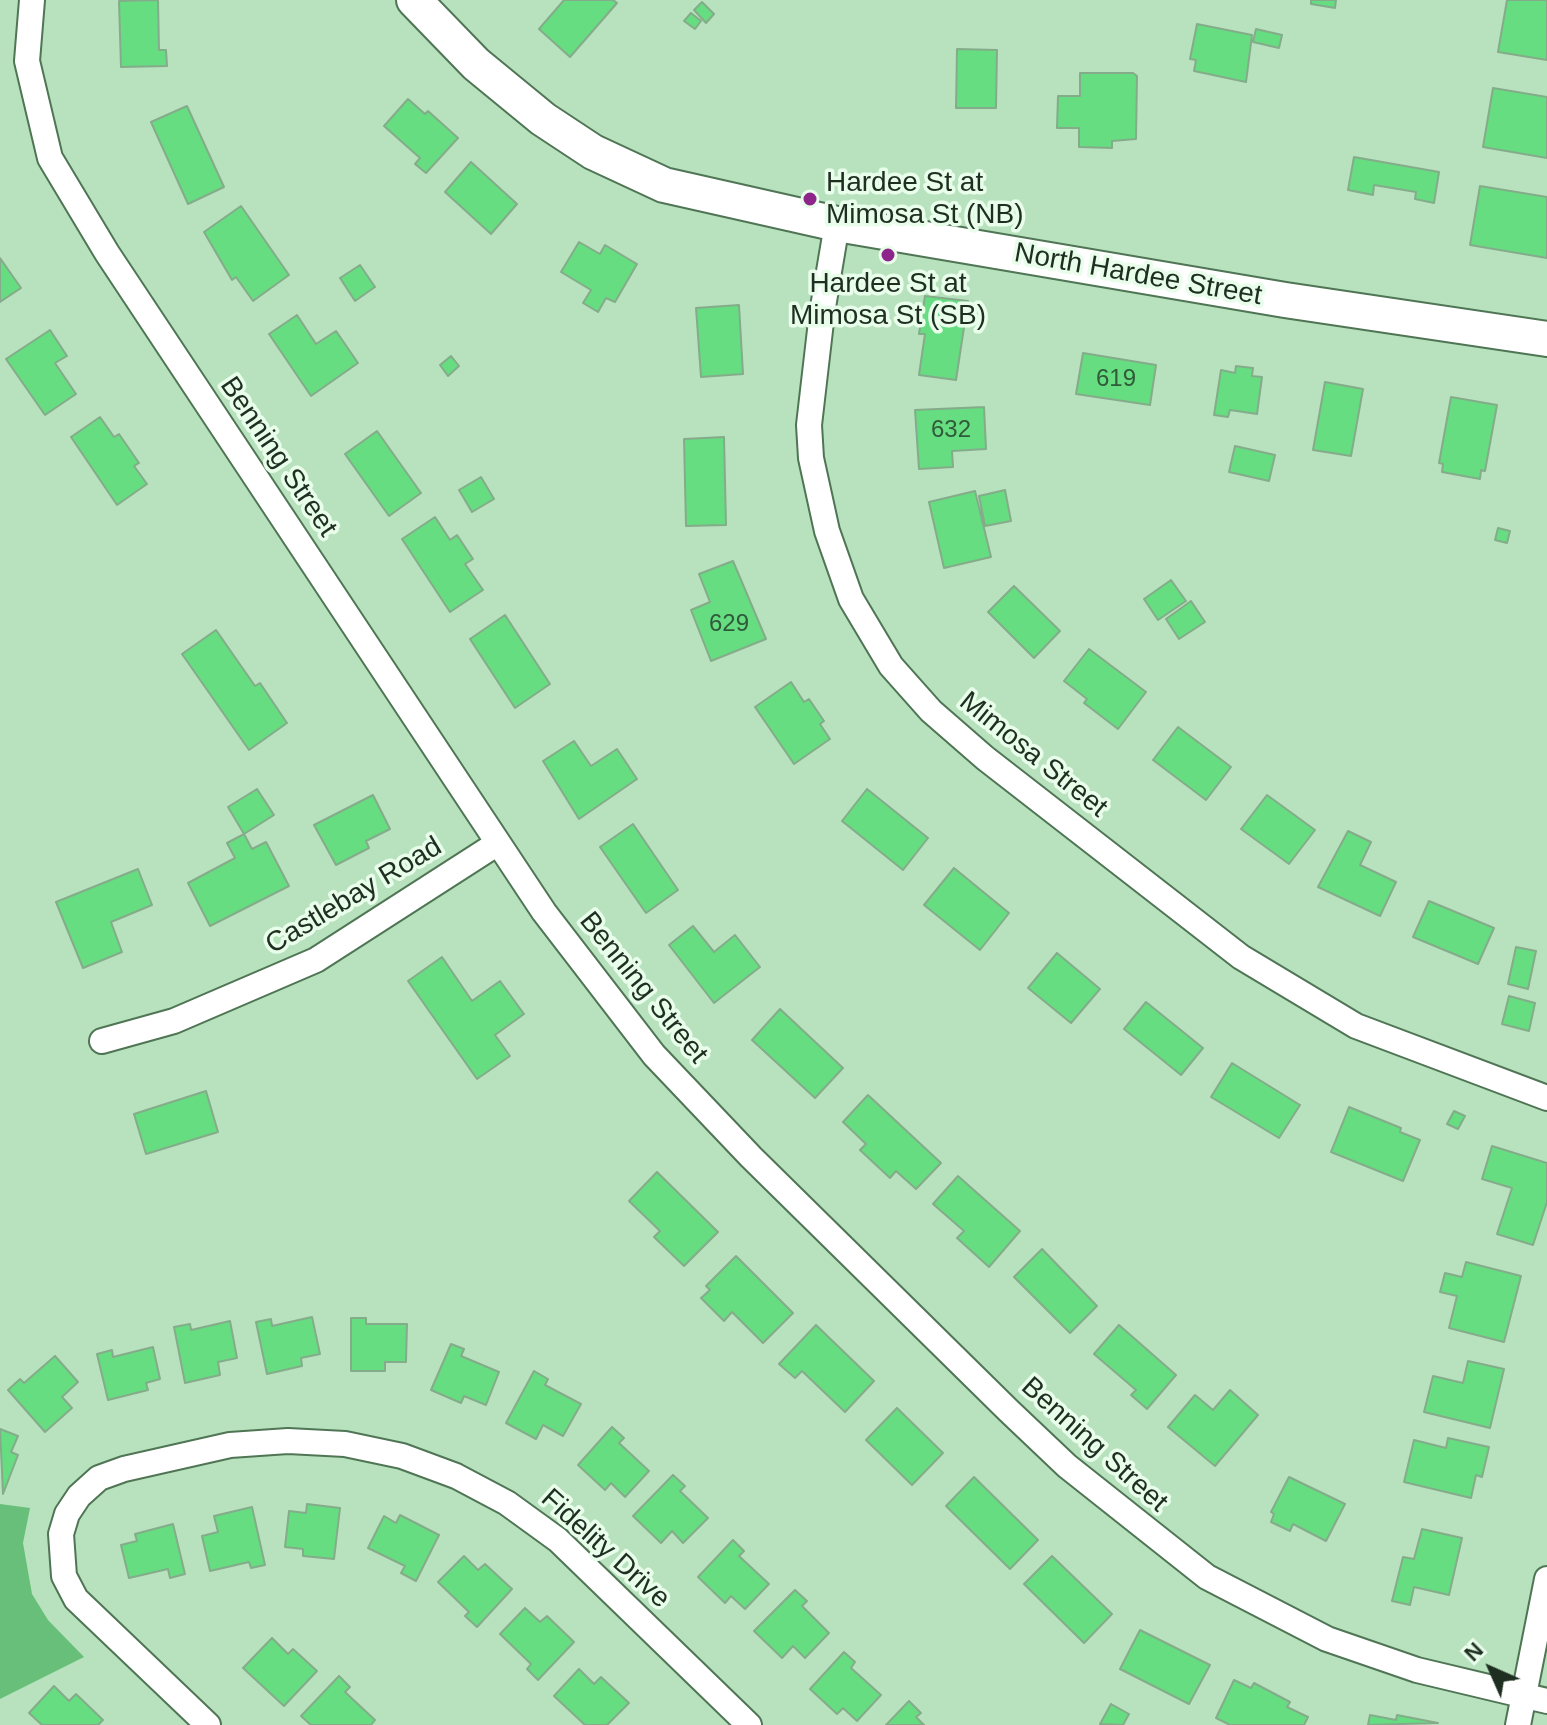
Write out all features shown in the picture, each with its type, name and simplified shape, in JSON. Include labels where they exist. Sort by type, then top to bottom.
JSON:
[{"type":"street","name":"Benning Street","points":[[32,0],[27,61],[50,158],[107,253],[544,912],[654,1055],[751,1157],[1009,1411],[1147,1532],[1207,1577],[1327,1639],[1417,1670],[1536,1699]]},
{"type":"street","name":"North Hardee Street","points":[[414,0],[476,64],[543,119],[593,152],[664,185],[837,224],[1285,300],[1547,339]]},
{"type":"street","name":"Mimosa Street","points":[[837,224],[809,425],[811,458],[827,531],[851,599],[891,666],[931,711],[985,758],[1241,957],[1356,1026],[1547,1098]]},
{"type":"street","name":"Castlebay Road","points":[[102,1041],[174,1021],[316,960],[498,843]]},
{"type":"street","name":"Fidelity Drive","points":[[208,1725],[76,1599],[64,1576],[61,1534],[67,1514],[79,1496],[99,1478],[124,1469],[230,1445],[288,1441],[345,1444],[402,1456],[456,1476],[507,1503],[558,1540],[749,1725]]},
{"type":"street","points":[[1518,1725],[1536,1699],[1547,1579]]},
{"type":"green space","points":[[0,1504],[30,1508],[23,1543],[32,1594],[48,1620],[84,1657],[0,1699]]},
{"type":"building","points":[[158,0],[159,50],[166,50],[167,66],[121,67],[119,1]]},
{"type":"building","points":[[564,0],[613,0],[617,3],[570,57],[539,29]]},
{"type":"building","points":[[1311,0],[1336,0],[1335,8],[1311,4]]},
{"type":"building","points":[[1507,0],[1547,0],[1547,60],[1498,52]]},
{"type":"building","points":[[702,2],[714,14],[706,23],[694,10]]},
{"type":"building","points":[[691,13],[701,21],[695,29],[684,21]]},
{"type":"building","points":[[1197,24],[1252,35],[1246,82],[1194,71],[1196,60],[1190,59]]},
{"type":"building","points":[[1256,29],[1282,35],[1279,48],[1253,42]]},
{"type":"building","points":[[957,49],[997,50],[996,108],[956,108]]},
{"type":"building","points":[[1080,73],[1133,73],[1137,76],[1136,139],[1112,141],[1112,148],[1079,147],[1079,128],[1057,128],[1058,96],[1080,96]]},
{"type":"building","points":[[1493,88],[1547,97],[1547,158],[1483,147]]},
{"type":"building","points":[[408,99],[425,114],[428,111],[458,138],[426,173],[415,164],[420,158],[384,126]]},
{"type":"building","points":[[187,106],[224,187],[188,204],[151,122]]},
{"type":"building","points":[[1354,157],[1439,172],[1434,203],[1415,199],[1416,192],[1374,185],[1373,195],[1348,190]]},
{"type":"building","points":[[471,162],[517,204],[491,234],[445,192]]},
{"type":"building","points":[[1480,186],[1547,197],[1547,258],[1470,245]]},
{"type":"building","points":[[241,206],[289,275],[253,301],[236,277],[232,280],[204,232]]},
{"type":"building","points":[[579,242],[600,254],[605,245],[637,264],[615,302],[606,298],[598,312],[583,303],[591,290],[561,272]]},
{"type":"building","points":[[0,258],[21,288],[0,302]]},
{"type":"building","points":[[360,265],[375,287],[355,301],[340,278]]},
{"type":"building","points":[[925,296],[968,301],[956,380],[919,375],[925,334],[919,334]]},
{"type":"building","points":[[739,305],[743,374],[701,377],[696,308]]},
{"type":"building","points":[[297,315],[316,344],[336,331],[358,363],[311,396],[269,334]]},
{"type":"building","points":[[50,330],[67,356],[55,363],[76,394],[45,415],[6,359]]},
{"type":"building","points":[[1083,353],[1156,365],[1150,405],[1076,394]]},
{"type":"building","points":[[451,356],[459,366],[448,376],[440,365]]},
{"type":"building","points":[[1236,366],[1253,368],[1252,376],[1262,377],[1257,414],[1230,410],[1228,417],[1214,415],[1221,370],[1235,373]]},
{"type":"building","points":[[1325,382],[1363,389],[1351,456],[1313,450]]},
{"type":"building","points":[[1451,397],[1497,405],[1485,471],[1481,470],[1480,479],[1442,472],[1443,464],[1439,463]]},
{"type":"building","points":[[984,407],[986,449],[952,451],[953,467],[919,469],[915,410]]},
{"type":"building","points":[[100,417],[114,437],[119,434],[139,463],[134,466],[147,484],[117,505],[71,437]]},
{"type":"building","points":[[377,431],[421,493],[389,516],[345,454]]},
{"type":"building","points":[[724,437],[726,525],[686,526],[684,439]]},
{"type":"building","points":[[1235,446],[1275,455],[1269,481],[1229,472]]},
{"type":"building","points":[[481,477],[494,499],[472,512],[459,490]]},
{"type":"building","points":[[1005,490],[1011,521],[985,526],[979,496]]},
{"type":"building","points":[[975,491],[991,557],[944,568],[929,502]]},
{"type":"building","points":[[435,517],[450,540],[457,535],[473,559],[465,564],[483,590],[450,612],[402,539]]},
{"type":"building","points":[[1498,528],[1510,531],[1507,543],[1495,540]]},
{"type":"building","points":[[733,561],[766,639],[711,661],[691,610],[710,602],[699,574]]},
{"type":"building","points":[[1171,580],[1186,601],[1158,620],[1144,599]]},
{"type":"building","points":[[1014,586],[1060,631],[1034,658],[988,612]]},
{"type":"building","points":[[1191,601],[1205,622],[1179,639],[1166,619]]},
{"type":"building","points":[[505,615],[550,684],[515,708],[470,639]]},
{"type":"building","points":[[216,630],[255,686],[260,683],[287,723],[249,750],[182,654]]},
{"type":"building","points":[[1089,649],[1146,692],[1118,729],[1084,703],[1087,699],[1064,681]]},
{"type":"building","points":[[791,682],[804,702],[809,699],[824,721],[820,724],[830,739],[794,764],[755,707]]},
{"type":"building","points":[[1178,727],[1231,767],[1206,800],[1153,760]]},
{"type":"building","points":[[574,741],[591,766],[617,749],[637,779],[579,819],[543,761]]},
{"type":"building","points":[[257,789],[274,815],[244,834],[228,807]]},
{"type":"building","points":[[867,789],[928,838],[903,870],[842,821]]},
{"type":"building","points":[[373,795],[390,829],[366,841],[369,848],[336,865],[314,825]]},
{"type":"building","points":[[1267,795],[1315,830],[1289,864],[1241,829]]},
{"type":"building","points":[[633,824],[678,890],[646,913],[600,847]]},
{"type":"building","points":[[1348,831],[1371,842],[1360,865],[1396,882],[1380,916],[1318,887]]},
{"type":"building","points":[[244,834],[252,849],[266,842],[289,886],[210,926],[188,883],[235,858],[227,843]]},
{"type":"building","points":[[954,868],[1009,913],[980,950],[924,905]]},
{"type":"building","points":[[138,869],[152,905],[111,922],[122,952],[83,968],[56,902]]},
{"type":"building","points":[[1429,901],[1494,928],[1478,964],[1413,937]]},
{"type":"building","points":[[693,926],[714,952],[735,935],[760,967],[714,1003],[669,945]]},
{"type":"building","points":[[1516,947],[1536,951],[1528,989],[1508,984]]},
{"type":"building","points":[[1057,953],[1100,989],[1071,1023],[1028,988]]},
{"type":"building","points":[[442,957],[472,1001],[500,981],[524,1014],[495,1035],[510,1056],[477,1079],[408,981]]},
{"type":"building","points":[[1509,996],[1535,1003],[1529,1031],[1502,1024]]},
{"type":"building","points":[[1146,1002],[1203,1048],[1181,1075],[1124,1029]]},
{"type":"building","points":[[780,1009],[843,1068],[815,1098],[752,1040]]},
{"type":"building","points":[[1232,1063],[1300,1105],[1279,1138],[1211,1097]]},
{"type":"building","points":[[206,1091],[218,1132],[146,1154],[134,1114]]},
{"type":"building","points":[[868,1095],[941,1163],[916,1189],[896,1171],[890,1178],[860,1150],[866,1144],[843,1122]]},
{"type":"building","points":[[1349,1107],[1401,1128],[1400,1132],[1420,1140],[1403,1181],[1331,1152]]},
{"type":"building","points":[[1454,1111],[1465,1116],[1458,1129],[1447,1124]]},
{"type":"building","points":[[1492,1146],[1547,1163],[1547,1202],[1533,1245],[1497,1234],[1512,1188],[1482,1179]]},
{"type":"building","points":[[657,1172],[718,1232],[684,1266],[654,1237],[660,1231],[629,1201]]},
{"type":"building","points":[[958,1176],[1020,1231],[989,1267],[957,1238],[964,1231],[933,1204]]},
{"type":"building","points":[[1042,1249],[1097,1306],[1070,1333],[1014,1277]]},
{"type":"building","points":[[736,1256],[793,1313],[763,1343],[732,1312],[724,1321],[701,1298],[710,1290],[706,1286]]},
{"type":"building","points":[[1466,1262],[1521,1276],[1504,1342],[1449,1328],[1457,1296],[1440,1292],[1445,1273],[1462,1277]]},
{"type":"building","points":[[312,1317],[320,1354],[301,1358],[302,1366],[267,1374],[256,1322],[271,1319],[272,1326]]},
{"type":"building","points":[[351,1318],[366,1318],[366,1324],[407,1324],[406,1362],[385,1362],[385,1371],[351,1371]]},
{"type":"building","points":[[230,1321],[237,1358],[218,1362],[220,1375],[185,1383],[174,1327],[190,1324],[191,1330]]},
{"type":"building","points":[[816,1325],[874,1381],[845,1412],[802,1371],[795,1378],[779,1364]]},
{"type":"building","points":[[1119,1325],[1176,1375],[1147,1409],[1131,1395],[1136,1390],[1094,1354]]},
{"type":"building","points":[[451,1344],[464,1349],[461,1356],[499,1372],[486,1405],[464,1396],[461,1403],[431,1390]]},
{"type":"building","points":[[153,1347],[160,1379],[146,1383],[148,1390],[108,1400],[97,1354],[112,1350],[113,1357]]},
{"type":"building","points":[[55,1356],[78,1382],[62,1397],[72,1408],[45,1432],[8,1390],[20,1379],[24,1383]]},
{"type":"building","points":[[1468,1361],[1504,1369],[1490,1428],[1424,1412],[1433,1376],[1463,1383]]},
{"type":"building","points":[[534,1371],[548,1379],[545,1385],[581,1404],[563,1436],[543,1425],[536,1439],[506,1423]]},
{"type":"building","points":[[1230,1390],[1258,1415],[1215,1466],[1168,1427],[1195,1395],[1213,1410]]},
{"type":"building","points":[[897,1408],[943,1453],[912,1485],[866,1440]]},
{"type":"building","points":[[612,1427],[624,1438],[619,1443],[649,1471],[625,1497],[611,1483],[605,1490],[578,1465]]},
{"type":"building","points":[[0,1429],[18,1436],[11,1452],[18,1455],[3,1494]]},
{"type":"building","points":[[1448,1438],[1489,1447],[1482,1477],[1476,1475],[1471,1498],[1404,1482],[1414,1440],[1446,1448]]},
{"type":"building","points":[[673,1475],[685,1486],[680,1491],[708,1518],[683,1543],[672,1531],[661,1543],[633,1516]]},
{"type":"building","points":[[974,1477],[1038,1540],[1010,1569],[946,1506]]},
{"type":"building","points":[[1289,1477],[1345,1504],[1326,1541],[1293,1524],[1290,1531],[1271,1522],[1274,1514],[1271,1512]]},
{"type":"building","points":[[307,1504],[340,1508],[334,1559],[303,1556],[303,1549],[285,1547],[289,1511],[306,1513]]},
{"type":"building","points":[[252,1507],[265,1565],[251,1568],[249,1562],[210,1571],[202,1536],[218,1532],[214,1516]]},
{"type":"building","points":[[400,1515],[439,1535],[416,1581],[401,1573],[405,1566],[368,1548],[384,1516],[396,1523]]},
{"type":"building","points":[[173,1524],[185,1574],[170,1578],[168,1569],[129,1578],[121,1545],[137,1541],[135,1534]]},
{"type":"building","points":[[1422,1529],[1462,1538],[1449,1595],[1414,1587],[1410,1605],[1392,1601],[1403,1557],[1414,1559]]},
{"type":"building","points":[[733,1540],[744,1551],[739,1556],[769,1584],[745,1609],[731,1596],[725,1603],[698,1577]]},
{"type":"building","points":[[464,1556],[478,1570],[485,1564],[512,1589],[477,1627],[465,1616],[469,1612],[438,1582]]},
{"type":"building","points":[[1052,1556],[1112,1614],[1084,1643],[1024,1584]]},
{"type":"building","points":[[795,1590],[807,1601],[802,1606],[829,1633],[805,1658],[793,1646],[782,1658],[754,1631]]},
{"type":"building","points":[[525,1608],[540,1622],[547,1616],[574,1642],[538,1680],[527,1669],[531,1664],[500,1634]]},
{"type":"building","points":[[1140,1630],[1210,1665],[1189,1704],[1120,1669]]},
{"type":"building","points":[[272,1638],[288,1654],[293,1649],[317,1671],[284,1706],[243,1668]]},
{"type":"building","points":[[844,1652],[855,1662],[851,1668],[881,1695],[857,1721],[843,1708],[837,1714],[810,1689]]},
{"type":"building","points":[[579,1669],[594,1684],[601,1677],[629,1703],[607,1725],[585,1725],[554,1696]]},
{"type":"building","points":[[339,1676],[350,1687],[345,1692],[375,1720],[371,1725],[311,1725],[301,1716]]},
{"type":"building","points":[[1234,1680],[1251,1688],[1254,1683],[1290,1702],[1287,1707],[1308,1717],[1304,1725],[1230,1725],[1216,1718]]},
{"type":"building","points":[[54,1686],[69,1701],[76,1694],[103,1720],[98,1725],[42,1725],[29,1713]]},
{"type":"building","points":[[909,1701],[921,1713],[916,1717],[924,1725],[886,1725]]},
{"type":"building","points":[[1111,1704],[1129,1714],[1123,1725],[1100,1724]]},
{"type":"building","points":[[1370,1715],[1396,1720],[1397,1715],[1438,1723],[1368,1725]]},
{"type":"place","name":"Hardee St at Mimosa St (NB)","points":[[810,199]]},
{"type":"place","name":"Hardee St at Mimosa St (SB)","points":[[888,255]]}]
